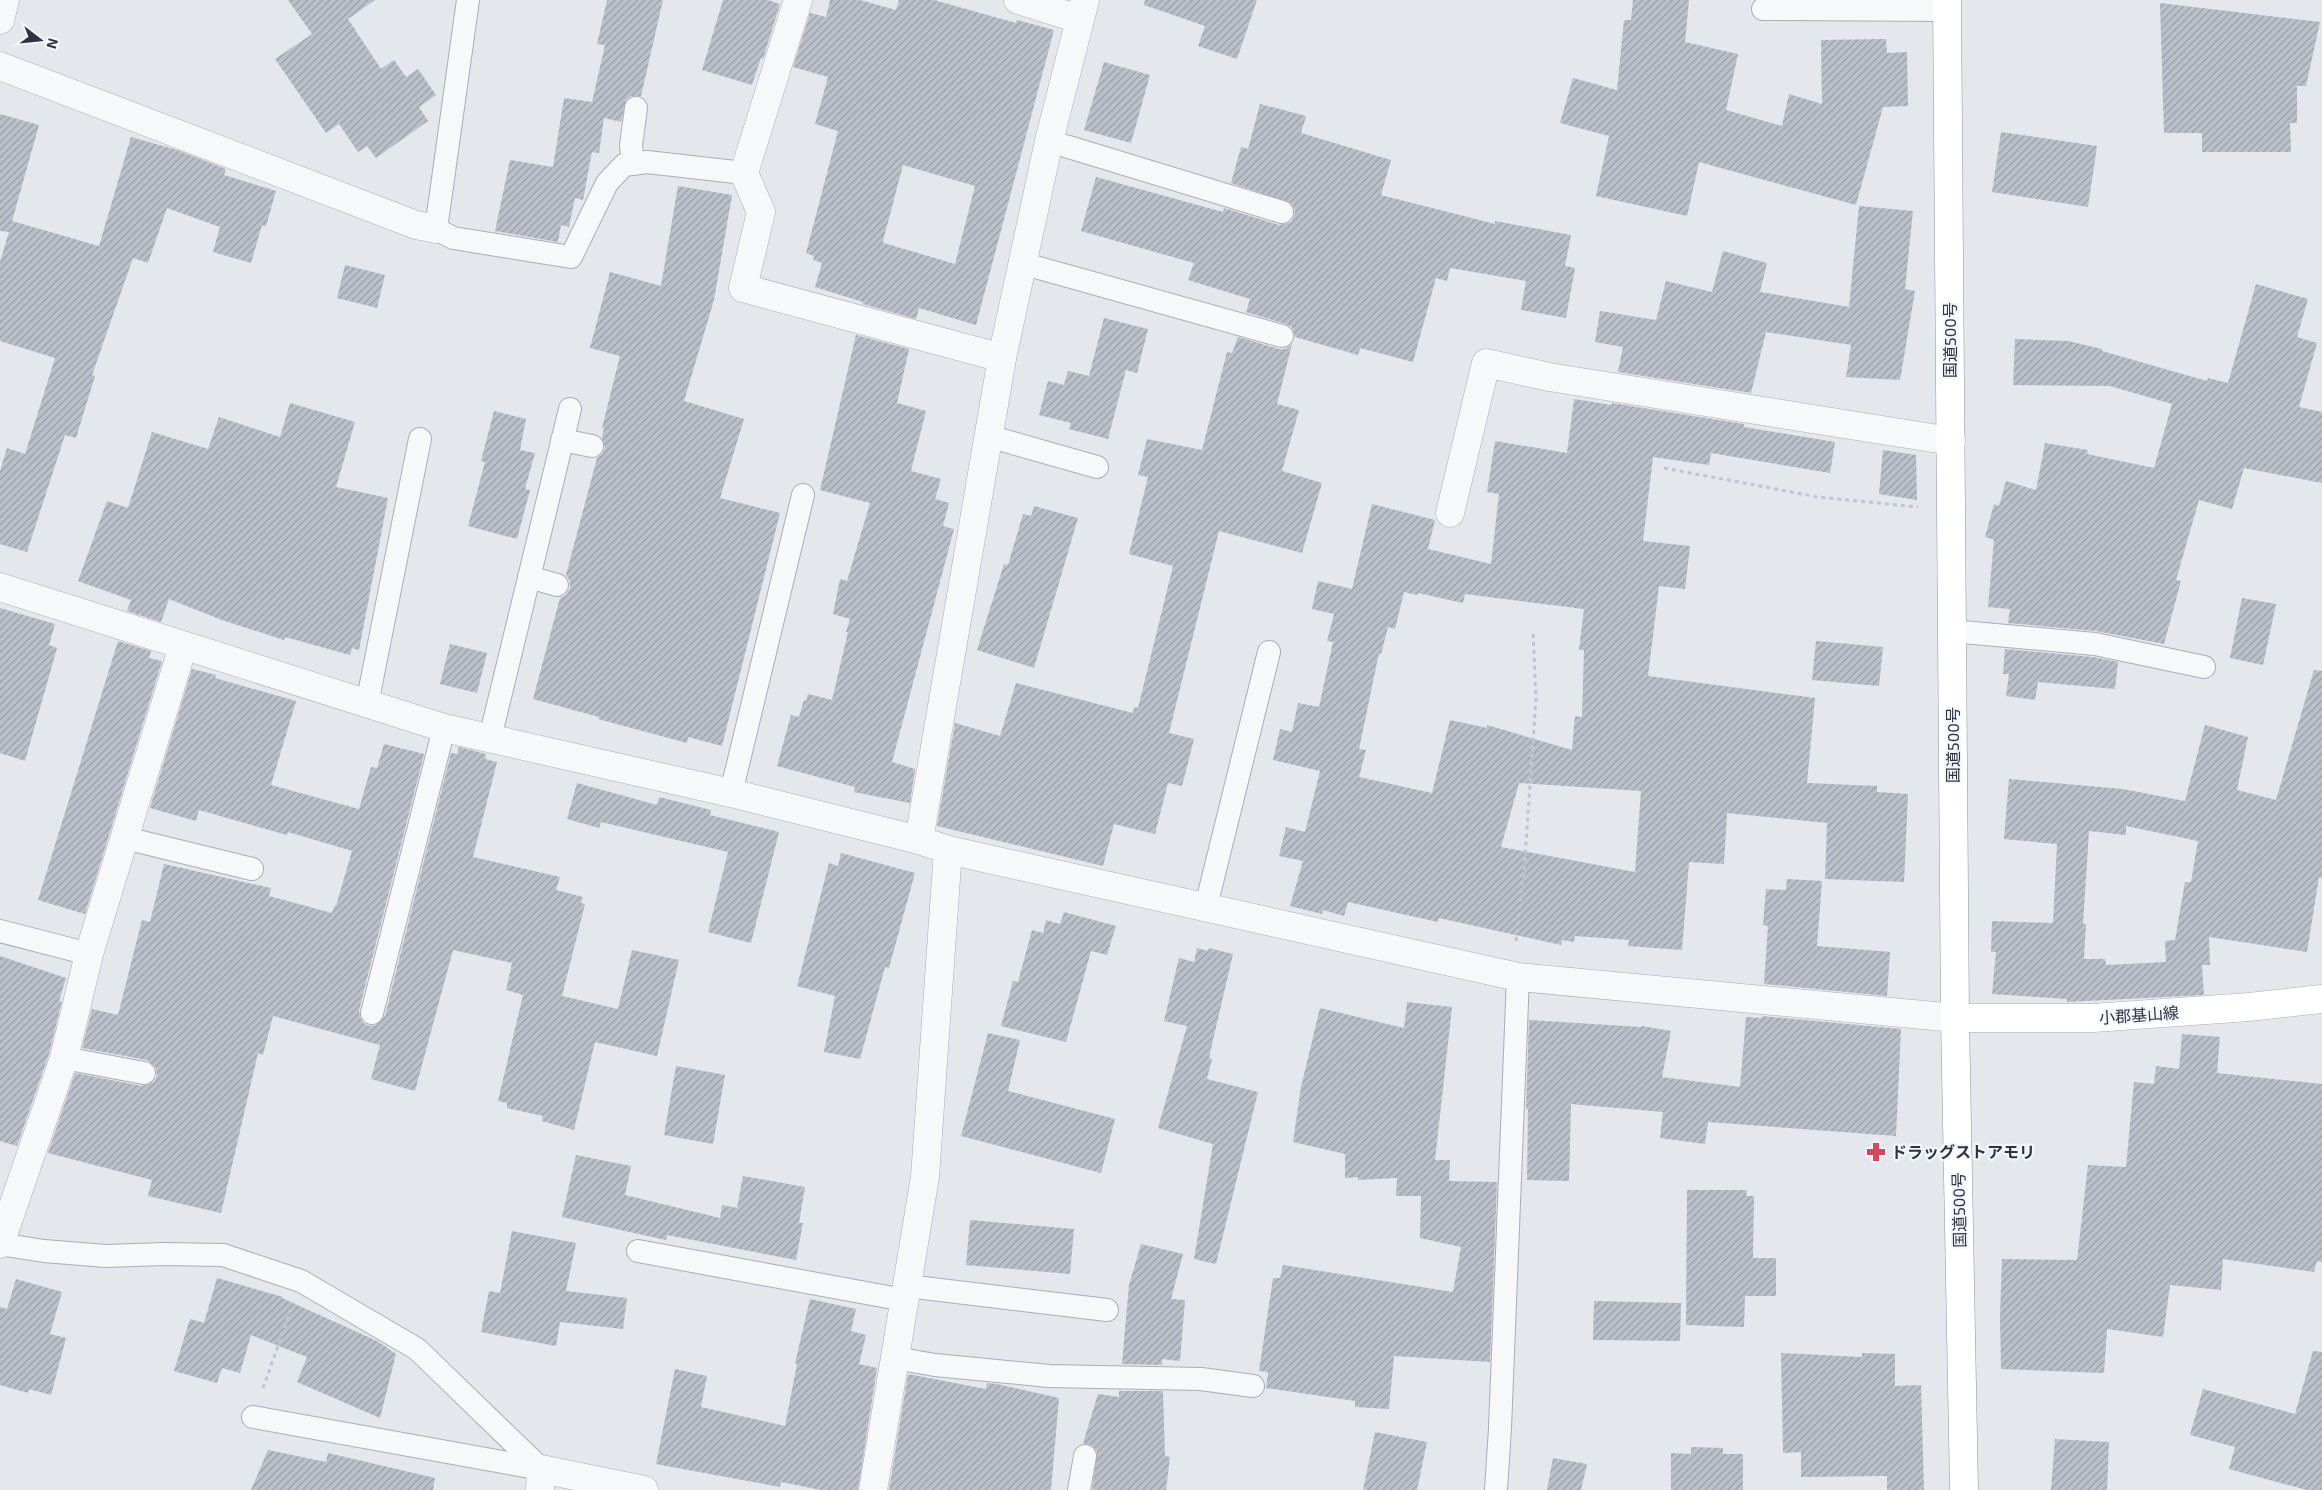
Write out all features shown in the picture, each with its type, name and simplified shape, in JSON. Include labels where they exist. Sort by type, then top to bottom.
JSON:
[{"type":"main road","name":"国道500号","points":[[1947,5],[1955,1018],[1964,1490]]},
{"type":"main road","name":"小郡基山線","points":[[1955,1018],[2093,1018],[2248,1007],[2322,999]]},
{"type":"street","points":[[0,20],[5,0]]},
{"type":"street","points":[[798,0],[744,173],[761,212],[743,288],[1002,358]]},
{"type":"street","points":[[919,840],[1002,358],[1021,263],[1082,9],[1018,0]]},
{"type":"street","points":[[0,66],[416,225],[436,229]]},
{"type":"street","points":[[1450,512],[1486,363],[1549,377],[1951,441]]},
{"type":"street","points":[[0,587],[444,728],[731,793],[919,840],[948,850],[1515,976],[1955,1018]]},
{"type":"street","points":[[0,1244],[64,1058],[89,954],[183,646]]},
{"type":"street","points":[[873,1490],[925,1177],[948,850]]},
{"type":"street","points":[[541,1480],[644,1490]]},
{"type":"lane","points":[[468,0],[436,229],[453,238],[571,257],[607,183],[624,164],[647,162],[744,173]]},
{"type":"lane","points":[[1763,9],[1947,5]]},
{"type":"lane","points":[[632,164],[631,144],[636,108]]},
{"type":"lane","points":[[1049,141],[1282,212]]},
{"type":"lane","points":[[1021,263],[1282,336]]},
{"type":"lane","points":[[490,738],[570,409]]},
{"type":"lane","points":[[988,436],[1097,467]]},
{"type":"lane","points":[[367,704],[420,439]]},
{"type":"lane","points":[[562,440],[592,446]]},
{"type":"lane","points":[[731,793],[803,495]]},
{"type":"lane","points":[[529,577],[557,585]]},
{"type":"lane","points":[[1952,631],[2095,644],[2204,667]]},
{"type":"lane","points":[[1206,906],[1270,652]]},
{"type":"lane","points":[[372,1013],[444,728]]},
{"type":"lane","points":[[125,838],[252,869]]},
{"type":"lane","points":[[0,931],[89,954]]},
{"type":"lane","points":[[1496,1490],[1500,1428],[1515,976]]},
{"type":"lane","points":[[64,1058],[144,1073]]},
{"type":"lane","points":[[0,1244],[44,1251],[106,1256],[164,1254],[223,1255],[301,1280],[417,1349],[541,1480]]},
{"type":"lane","points":[[638,1251],[906,1293],[1107,1310]]},
{"type":"lane","points":[[895,1358],[935,1365],[1049,1376],[1201,1380],[1252,1386]]},
{"type":"lane","points":[[253,1417],[541,1480]]},
{"type":"lane","points":[[1079,1490],[1085,1456]]},
{"type":"path","points":[[1664,468],[1818,497],[1922,507]]},
{"type":"path","points":[[1515,976],[1536,699],[1533,630]]},
{"type":"path","points":[[253,1417],[301,1280]]},
{"type":"building","points":[[288,0],[375,0],[348,19],[381,69],[394,60],[406,77],[418,69],[436,95],[419,107],[428,121],[376,158],[367,146],[358,152],[339,124],[326,133],[275,59],[312,34]]},
{"type":"building","points":[[607,0],[663,0],[641,96],[631,96],[626,100],[621,122],[604,118],[599,153],[592,152],[583,200],[575,198],[569,227],[561,225],[558,242],[495,231],[510,160],[553,167],[564,98],[592,102],[605,45],[597,44]]},
{"type":"building","points":[[723,0],[768,0],[780,4],[763,59],[761,58],[752,85],[702,70]]},
{"type":"building","points":[[830,0],[860,0],[896,10],[899,0],[934,0],[1016,23],[1017,20],[1054,30],[976,325],[919,308],[916,319],[863,304],[863,302],[815,287],[822,263],[813,260],[814,256],[806,253],[838,131],[815,124],[828,77],[793,67],[810,13],[826,17]],"holes":[[[903,165],[975,186],[955,264],[884,243]]]},
{"type":"building","points":[[1145,0],[1257,0],[1237,59],[1198,46],[1205,26],[1144,5]]},
{"type":"building","points":[[1633,0],[1689,0],[1685,42],[1738,54],[1726,110],[1782,126],[1789,94],[1822,104],[1821,40],[1886,39],[1887,53],[1907,52],[1908,106],[1883,107],[1856,205],[1699,162],[1687,216],[1596,196],[1609,136],[1560,123],[1573,78],[1617,90],[1624,20],[1631,20]]},
{"type":"building","points":[[2160,3],[2320,22],[2306,86],[2297,86],[2297,123],[2290,123],[2291,152],[2202,152],[2202,133],[2164,133]]},
{"type":"building","points":[[1104,62],[1150,75],[1131,143],[1084,130]]},
{"type":"building","points":[[1260,104],[1306,116],[1301,133],[1391,160],[1381,195],[1495,224],[1495,221],[1571,235],[1565,266],[1575,268],[1566,318],[1521,310],[1526,281],[1450,268],[1447,281],[1436,278],[1413,362],[1360,348],[1358,355],[1295,337],[1292,327],[1246,312],[1250,299],[1188,280],[1194,263],[1081,231],[1096,177],[1223,212],[1224,208],[1279,225],[1291,222],[1295,210],[1291,203],[1231,183],[1241,147],[1248,149]]},
{"type":"building","points":[[0,114],[39,125],[12,221],[99,246],[131,137],[177,150],[226,169],[224,175],[276,191],[266,226],[262,225],[251,263],[213,252],[220,227],[167,208],[148,263],[133,258],[92,375],[95,376],[76,438],[65,435],[27,552],[0,544],[0,471],[7,448],[25,454],[55,358],[0,341],[0,262],[9,232],[0,231]]},
{"type":"building","points":[[2001,132],[2097,146],[2088,207],[1992,192]]},
{"type":"building","points":[[678,186],[732,195],[714,300],[684,401],[744,419],[720,498],[780,513],[722,746],[688,737],[687,743],[533,699],[560,598],[566,595],[570,588],[570,581],[566,575],[597,458],[605,448],[602,438],[604,428],[602,428],[620,356],[590,348],[610,272],[661,286]]},
{"type":"building","points":[[1859,206],[1913,211],[1905,289],[1915,291],[1900,380],[1846,377],[1851,345],[1766,332],[1751,393],[1618,372],[1623,347],[1595,342],[1600,311],[1656,320],[1666,281],[1712,292],[1723,251],[1767,263],[1760,292],[1849,307]]},
{"type":"building","points":[[345,265],[385,275],[377,308],[337,298]]},
{"type":"building","points":[[2256,284],[2308,299],[2297,337],[2317,343],[2299,407],[2322,412],[2322,483],[2244,468],[2232,509],[2199,500],[2176,580],[2181,581],[2164,644],[2096,631],[2008,623],[2010,609],[1988,607],[1994,540],[1985,537],[1994,504],[1999,506],[2006,481],[2036,490],[2045,443],[2088,450],[2087,454],[2154,468],[2172,404],[2110,386],[2013,385],[2015,339],[2068,341],[2102,349],[2102,351],[2207,381],[2208,378],[2228,383]]},
{"type":"building","points":[[1104,318],[1148,329],[1137,373],[1126,370],[1108,439],[1069,429],[1071,423],[1039,415],[1048,381],[1064,385],[1068,371],[1089,376]]},
{"type":"building","points":[[856,335],[909,349],[897,403],[926,411],[911,471],[941,479],[935,499],[949,503],[943,526],[954,529],[892,762],[915,769],[910,803],[854,792],[855,787],[777,766],[791,715],[799,717],[804,700],[806,701],[808,694],[832,700],[848,632],[846,632],[850,619],[833,614],[840,579],[847,581],[870,503],[820,490]]},
{"type":"building","points":[[1238,337],[1279,349],[1286,349],[1292,344],[1277,404],[1299,410],[1282,471],[1322,483],[1302,553],[1219,531],[1169,733],[1194,739],[1182,786],[1168,783],[1155,834],[1114,824],[1103,866],[937,826],[955,723],[1000,736],[1016,683],[1133,713],[1134,707],[1138,708],[1173,566],[1129,554],[1148,477],[1138,475],[1147,439],[1202,450],[1227,352],[1232,353]]},
{"type":"building","points":[[1574,399],[1612,405],[1612,403],[1744,424],[1744,427],[1835,442],[1830,473],[1711,453],[1709,465],[1653,457],[1643,541],[1690,546],[1685,589],[1659,586],[1648,676],[1815,698],[1807,783],[1877,786],[1877,792],[1908,794],[1904,882],[1825,879],[1827,823],[1727,813],[1724,864],[1689,862],[1682,950],[1628,946],[1629,940],[1575,936],[1574,942],[1562,940],[1561,945],[1439,918],[1438,922],[1348,902],[1344,916],[1323,910],[1322,914],[1290,906],[1303,861],[1279,856],[1286,827],[1305,832],[1320,771],[1273,760],[1280,729],[1292,732],[1298,703],[1319,707],[1333,642],[1327,641],[1334,614],[1312,609],[1318,581],[1352,589],[1372,504],[1435,520],[1428,549],[1491,564],[1499,494],[1487,492],[1495,441],[1567,453]],"holes":[[[1404,592],[1417,595],[1418,593],[1463,603],[1465,594],[1584,609],[1579,650],[1584,650],[1582,717],[1575,716],[1572,750],[1487,725],[1487,728],[1450,720],[1432,793],[1359,777],[1366,750],[1359,749],[1379,653],[1381,654],[1388,627],[1395,629]],[[1519,783],[1641,791],[1635,872],[1501,847]]]},
{"type":"building","points":[[290,403],[355,422],[336,487],[388,498],[359,650],[352,648],[350,655],[285,637],[284,640],[222,620],[169,599],[161,622],[127,611],[131,600],[78,581],[107,501],[128,508],[152,432],[208,449],[219,417],[280,437]]},
{"type":"building","points":[[494,411],[526,419],[520,450],[535,453],[525,489],[530,490],[517,539],[468,526],[485,462],[481,461]]},
{"type":"building","points":[[1883,450],[1916,455],[1917,500],[1879,494]]},
{"type":"building","points":[[1034,506],[1078,518],[1034,668],[977,650],[1004,564],[1008,565],[1023,514],[1031,516]]},
{"type":"building","points":[[2242,598],[2276,604],[2263,665],[2230,658]]},
{"type":"building","points":[[0,608],[55,624],[49,645],[57,648],[25,761],[0,753]]},
{"type":"building","points":[[118,641],[151,651],[149,658],[162,661],[85,914],[38,900]]},
{"type":"building","points":[[1816,641],[1883,647],[1879,686],[1812,680]]},
{"type":"building","points":[[450,644],[487,653],[477,693],[440,684]]},
{"type":"building","points":[[2005,649],[2093,657],[2118,662],[2115,689],[2038,682],[2035,700],[2006,696],[2009,674],[2003,674]]},
{"type":"building","points":[[192,669],[216,675],[215,678],[296,701],[271,785],[359,809],[371,767],[377,768],[384,744],[424,754],[359,1010],[363,1023],[369,1026],[376,1025],[385,1016],[451,753],[457,754],[459,747],[486,754],[485,759],[497,762],[473,857],[560,877],[556,890],[583,897],[581,903],[585,904],[562,996],[618,1009],[632,950],[679,960],[657,1056],[595,1042],[574,1130],[542,1121],[543,1116],[507,1108],[507,1103],[498,1101],[523,995],[506,990],[512,963],[453,950],[415,1091],[371,1079],[380,1045],[273,1016],[263,1055],[258,1053],[221,1213],[148,1196],[152,1180],[48,1153],[75,1073],[142,1086],[154,1082],[157,1076],[156,1068],[147,1060],[82,1048],[92,1009],[118,1015],[142,920],[150,922],[164,864],[271,888],[269,896],[332,913],[336,906],[352,851],[288,832],[287,835],[199,810],[196,821],[150,808]]},
{"type":"building","points":[[2314,670],[2322,671],[2322,878],[2319,877],[2307,952],[2209,937],[2210,965],[2202,965],[2204,995],[2067,1002],[2067,999],[1992,994],[1996,952],[1991,952],[1992,921],[2053,923],[2057,844],[2004,839],[2009,779],[2123,789],[2185,801],[2205,725],[2248,737],[2237,790],[2276,800]],"holes":[[[2126,826],[2198,841],[2191,882],[2185,882],[2175,940],[2165,941],[2166,962],[2106,965],[2105,959],[2084,959],[2086,924],[2083,924],[2089,831],[2126,835]]]},
{"type":"building","points":[[577,783],[657,805],[659,797],[711,810],[710,815],[779,832],[751,943],[708,932],[728,852],[601,822],[599,828],[567,819]]},
{"type":"building","points":[[841,853],[915,873],[889,968],[885,967],[860,1059],[824,1052],[835,996],[797,986],[829,863],[838,866]]},
{"type":"building","points":[[1787,879],[1822,881],[1817,946],[1890,952],[1887,996],[1764,984],[1768,926],[1763,925],[1766,889],[1786,890]]},
{"type":"building","points":[[1064,912],[1116,926],[1107,955],[1091,951],[1066,1042],[1001,1026],[1013,981],[1018,982],[1032,930],[1043,933],[1046,920],[1060,924]]},
{"type":"building","points":[[1197,948],[1208,951],[1209,948],[1233,954],[1209,1058],[1212,1059],[1207,1079],[1258,1092],[1216,1264],[1194,1259],[1213,1144],[1158,1128],[1187,1026],[1164,1021],[1179,958],[1194,962]]},
{"type":"building","points":[[0,956],[66,978],[59,1001],[62,1001],[49,1054],[17,1146],[0,1141]]},
{"type":"building","points":[[1407,1002],[1452,1007],[1435,1160],[1450,1160],[1449,1181],[1497,1182],[1490,1362],[1394,1356],[1389,1409],[1355,1407],[1355,1401],[1266,1388],[1268,1372],[1259,1371],[1273,1278],[1280,1278],[1283,1265],[1453,1292],[1461,1247],[1420,1238],[1421,1196],[1396,1196],[1397,1178],[1358,1180],[1358,1177],[1345,1178],[1345,1154],[1293,1142],[1301,1087],[1320,1008],[1404,1028]]},
{"type":"building","points":[[1762,1016],[1901,1029],[1896,1136],[1708,1122],[1705,1144],[1660,1138],[1663,1112],[1571,1104],[1569,1181],[1527,1180],[1528,1109],[1526,1109],[1529,1020],[1642,1026],[1671,1031],[1662,1077],[1740,1087],[1746,1017],[1762,1018]]},
{"type":"building","points":[[988,1033],[1020,1040],[1008,1091],[1115,1119],[1101,1173],[961,1136]]},
{"type":"building","points":[[2182,1034],[2220,1037],[2217,1073],[2322,1084],[2322,1262],[2317,1261],[2314,1272],[2223,1259],[2221,1290],[2170,1285],[2163,1337],[2107,1329],[2104,1373],[2001,1369],[2002,1259],[2077,1260],[2088,1165],[2126,1167],[2134,1082],[2154,1084],[2156,1066],[2179,1069]]},
{"type":"building","points":[[676,1066],[725,1075],[713,1144],[664,1135]]},
{"type":"building","points":[[576,1155],[631,1166],[625,1195],[720,1218],[722,1205],[737,1208],[743,1176],[805,1187],[799,1223],[803,1223],[796,1260],[667,1235],[666,1240],[562,1217]]},
{"type":"building","points":[[1687,1190],[1747,1190],[1746,1196],[1754,1196],[1753,1258],[1776,1258],[1776,1296],[1745,1296],[1744,1327],[1686,1325]]},
{"type":"building","points":[[970,1220],[1074,1229],[1070,1274],[966,1265]]},
{"type":"building","points":[[512,1231],[576,1243],[566,1291],[627,1298],[623,1329],[560,1322],[556,1346],[481,1332],[489,1291],[500,1293]]},
{"type":"building","points":[[1141,1244],[1183,1254],[1171,1299],[1185,1300],[1180,1361],[1162,1359],[1162,1365],[1122,1364],[1129,1285]]},
{"type":"building","points":[[217,1278],[283,1297],[377,1341],[396,1354],[380,1418],[297,1382],[307,1357],[251,1335],[240,1373],[222,1368],[217,1383],[174,1371],[190,1319],[204,1323]]},
{"type":"building","points":[[16,1279],[62,1292],[50,1334],[66,1338],[51,1395],[29,1389],[28,1393],[0,1385],[0,1307],[7,1309]]},
{"type":"building","points":[[810,1299],[856,1309],[851,1331],[866,1335],[859,1364],[877,1368],[858,1490],[821,1490],[781,1482],[780,1487],[656,1464],[675,1369],[707,1376],[701,1407],[785,1426],[797,1364],[795,1363]]},
{"type":"building","points":[[1594,1301],[1681,1303],[1680,1341],[1593,1340]]},
{"type":"building","points":[[2313,1351],[2322,1352],[2322,1490],[2307,1490],[2229,1469],[2235,1447],[2190,1435],[2203,1389],[2295,1414]]},
{"type":"building","points":[[1781,1353],[1862,1357],[1862,1353],[1895,1354],[1895,1386],[1921,1385],[1924,1490],[1887,1490],[1887,1476],[1801,1477],[1801,1452],[1783,1453]]},
{"type":"building","points":[[908,1374],[986,1389],[987,1383],[997,1384],[1059,1398],[1051,1490],[889,1490]]},
{"type":"building","points":[[1119,1391],[1163,1391],[1165,1456],[1170,1457],[1166,1490],[1092,1490],[1097,1452],[1093,1446],[1083,1443],[1098,1394],[1119,1397]]},
{"type":"building","points":[[1375,1432],[1427,1442],[1417,1490],[1363,1490]]},
{"type":"building","points":[[2055,1439],[2109,1442],[2107,1490],[2051,1490]]},
{"type":"building","points":[[1691,1447],[1723,1448],[1723,1454],[1743,1454],[1743,1490],[1671,1490],[1671,1453],[1691,1454]]},
{"type":"building","points":[[268,1450],[326,1462],[328,1453],[435,1478],[433,1490],[251,1490]]},
{"type":"building","points":[[1553,1458],[1587,1464],[1581,1490],[1547,1490]]},
{"type":"place","name":"ドラッグストアモリ","points":[[1876,1152]]}]
